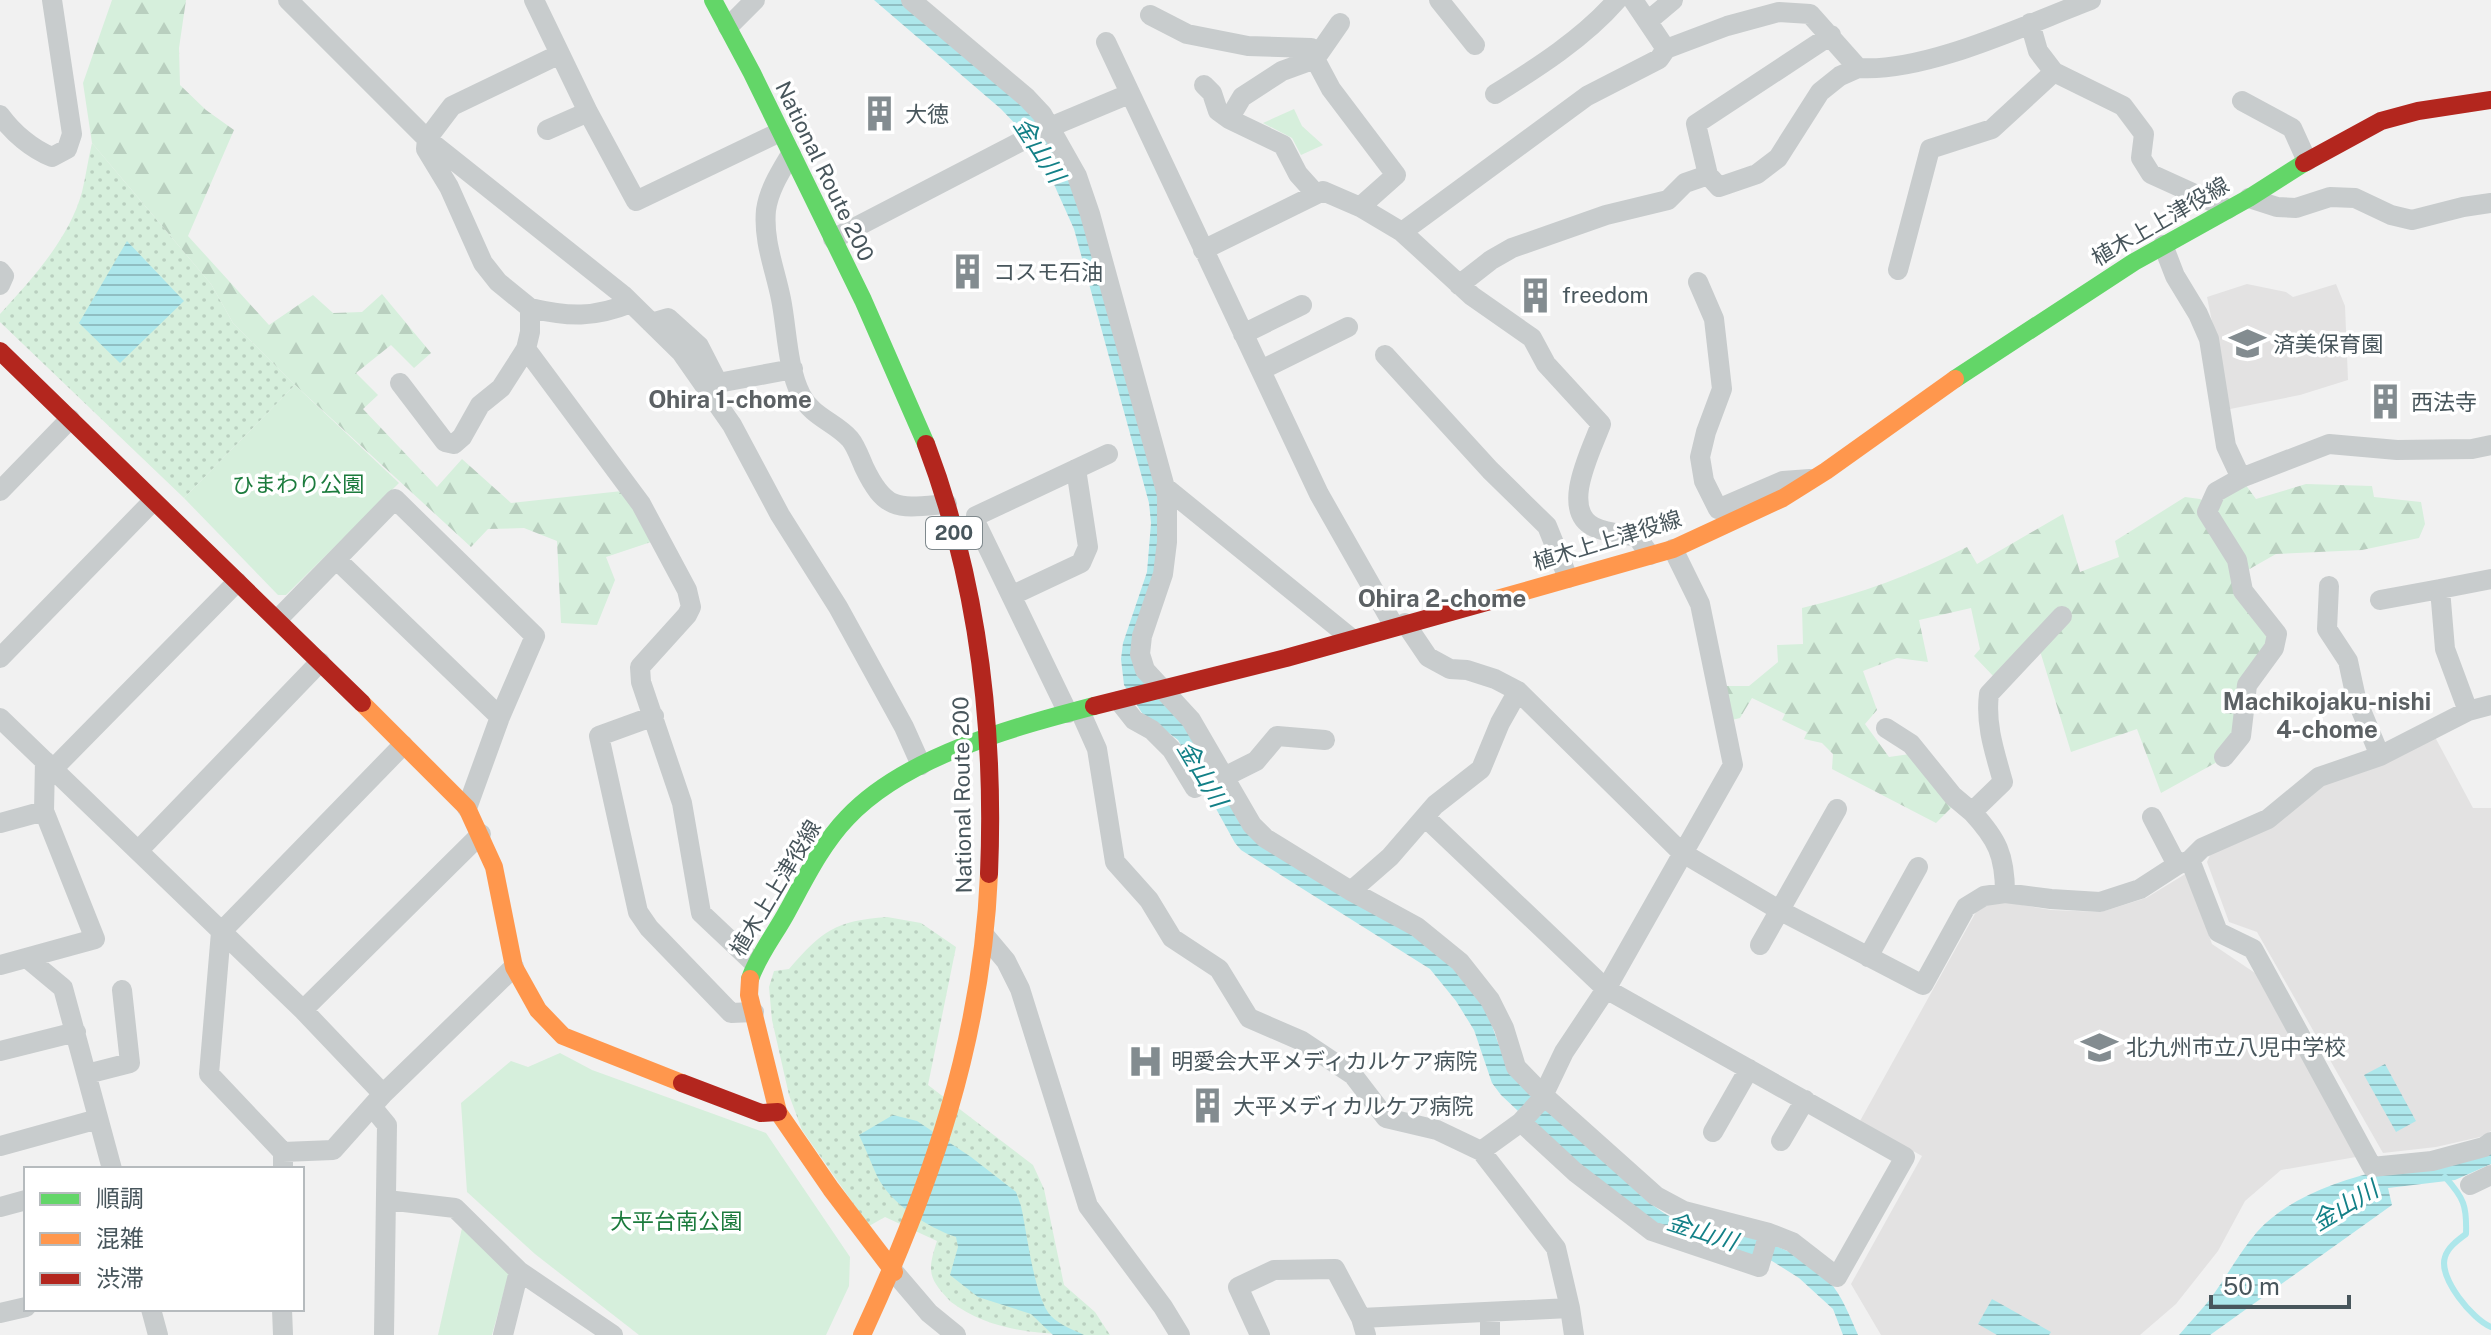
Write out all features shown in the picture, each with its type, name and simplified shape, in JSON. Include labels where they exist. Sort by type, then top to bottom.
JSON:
[{"type":"main road","name":"National Route 200","points":[[713,0],[833,239],[915,412],[953,526],[983,675],[989,737],[991,887],[975,1009],[950,1112],[912,1228],[862,1335]]},
{"type":"main road","name":"植木上上津役線","points":[[894,1272],[778,1112],[749,987],[755,964],[770,944],[813,864],[846,818],[876,792],[921,765],[1012,727],[1352,639],[1673,549],[1743,518],[1815,479],[1938,390],[2024,336],[2076,298],[2307,161],[2381,121],[2418,111],[2491,100]]},
{"type":"main road","points":[[0,351],[278,619],[467,808],[494,867],[514,967],[538,1010],[563,1036],[761,1113],[778,1112]]},
{"type":"street","points":[[0,115],[6,124],[39,151],[52,157],[67,149],[72,134],[52,0]]},
{"type":"street","points":[[288,0],[427,139],[631,303],[681,352],[732,425],[780,515],[838,607],[904,727],[921,765]]},
{"type":"street","points":[[534,0],[588,112],[636,201],[780,132]]},
{"type":"street","points":[[728,27],[755,0]]},
{"type":"street","points":[[911,0],[1027,98],[1077,176],[1165,487],[1167,542],[1163,574],[1142,636],[1140,654],[1156,691],[1191,720],[1252,825],[1265,838],[1417,927],[1460,962],[1490,1000],[1504,1028],[1516,1067],[1542,1098],[1656,1196],[1684,1211],[1766,1244],[1792,1242],[1837,1277],[1905,1157],[1606,989],[1425,817]]},
{"type":"street","points":[[1439,0],[1475,45]]},
{"type":"street","points":[[1495,94],[1538,66],[1617,0]]},
{"type":"street","points":[[1633,0],[1666,49]]},
{"type":"street","points":[[1648,21],[1673,0]]},
{"type":"street","points":[[1831,35],[1696,124],[1708,175],[1719,187],[1757,174],[1778,158],[1820,92],[1840,76],[1858,68],[1879,69],[1920,61],[1996,37],[2091,0]]},
{"type":"street","points":[[1402,232],[1587,96],[1659,59],[1666,49],[1727,26],[1779,12],[1810,14],[1858,68]]},
{"type":"street","points":[[1150,15],[1187,34],[1248,46],[1311,48],[1331,89],[1396,175],[1360,207]]},
{"type":"street","points":[[1229,119],[1242,97],[1282,71],[1315,59],[1340,23]]},
{"type":"street","points":[[2030,23],[2038,51],[2054,72],[2123,106],[2144,134],[2141,158],[2151,174],[2228,209]]},
{"type":"street","points":[[1106,42],[1319,494],[1400,625],[1428,657],[1450,669],[1467,670],[1495,679],[1518,691],[1681,852],[1779,910],[1923,985],[1966,907],[1984,896],[2005,893],[2100,902],[2140,889],[2202,848],[2268,819],[2319,777],[2380,756],[2468,711],[2491,705]]},
{"type":"street","points":[[560,54],[452,106],[427,139],[426,149],[449,187],[483,263],[498,282],[530,308],[558,315],[587,315],[608,312],[631,303]]},
{"type":"street","points":[[1898,270],[1930,149],[1992,129],[2054,72]]},
{"type":"street","points":[[1204,85],[1212,93],[1218,111],[1283,145],[1298,174],[1316,194]]},
{"type":"street","points":[[833,239],[1047,128],[1129,94]]},
{"type":"street","points":[[2242,101],[2292,128],[2307,161]]},
{"type":"street","points":[[547,130],[588,112]]},
{"type":"street","points":[[791,154],[774,184],[766,209],[768,251],[781,296],[793,369],[801,394],[816,415],[851,440],[876,492],[892,504],[907,508],[947,504]]},
{"type":"street","points":[[1459,285],[1512,248],[1606,215],[1668,200],[1685,183],[1708,175]]},
{"type":"street","points":[[1203,250],[1323,191],[1360,207],[1402,232],[1459,285],[1532,338],[1546,364],[1601,424],[1578,486],[1577,500],[1581,514],[1592,527],[1637,537],[1650,555]]},
{"type":"street","points":[[2249,198],[2277,207],[2296,208],[2330,197],[2355,198],[2391,215],[2412,220],[2491,203]]},
{"type":"street","points":[[2163,245],[2175,276],[2209,339],[2226,446],[2241,478]]},
{"type":"street","points":[[0,271],[4,276],[0,285]]},
{"type":"street","points":[[1698,282],[1714,319],[1722,389],[1700,457],[1704,481],[1718,509],[1783,481],[1815,479]]},
{"type":"street","points":[[1243,334],[1302,305]]},
{"type":"street","points":[[400,383],[445,442],[454,444],[462,437],[480,405],[501,388],[526,349],[530,308]]},
{"type":"street","points":[[651,323],[668,318],[699,346],[718,383],[793,369]]},
{"type":"street","points":[[1261,370],[1348,327]]},
{"type":"street","points":[[526,349],[641,504],[687,590],[691,607],[640,667],[641,682],[682,803],[701,913],[755,964]]},
{"type":"street","points":[[1385,355],[1490,470],[1547,526],[1568,578]]},
{"type":"street","points":[[0,491],[70,419]]},
{"type":"street","points":[[2224,757],[2241,736],[2247,685],[2274,648],[2277,634],[2243,591],[2237,560],[2207,512],[2216,492],[2241,478],[2329,444],[2397,450],[2472,449],[2491,445]]},
{"type":"street","points":[[953,526],[1108,454]]},
{"type":"street","points":[[1013,595],[1081,563],[1088,547],[1076,469]]},
{"type":"street","points":[[1165,487],[1352,639]]},
{"type":"street","points":[[278,619],[395,499],[535,636],[500,717],[467,808]]},
{"type":"street","points":[[0,658],[153,501]]},
{"type":"street","points":[[976,516],[977,525],[1013,595],[1074,712],[1097,749],[1115,862],[1149,900],[1172,938],[1219,969],[1249,1018],[1302,1041],[1353,1075],[1386,1118],[1437,1130],[1481,1151],[1556,1248],[1574,1335]]},
{"type":"street","points":[[1481,1151],[1523,1120],[1542,1098],[1564,1052],[1606,989],[1733,765],[1700,604],[1673,549]]},
{"type":"street","points":[[337,560],[500,717]]},
{"type":"street","points":[[2380,600],[2491,579]]},
{"type":"street","points":[[0,965],[95,939],[44,811],[49,765],[237,582]]},
{"type":"street","points":[[2329,586],[2327,629],[2348,661],[2356,698],[2380,756]]},
{"type":"street","points":[[2440,589],[2445,649],[2468,711]]},
{"type":"street","points":[[1972,812],[2003,782],[1991,739],[1987,712],[1989,694],[2062,616]]},
{"type":"street","points":[[138,851],[320,662]]},
{"type":"street","points":[[1351,891],[1390,857],[1449,792],[1481,769],[1500,723],[1518,691]]},
{"type":"street","points":[[1123,700],[1134,720],[1152,730],[1172,750],[1195,788]]},
{"type":"street","points":[[654,716],[599,736],[638,912],[649,928],[731,1013],[754,1012]]},
{"type":"street","points":[[0,718],[303,1010],[378,1101],[387,1125],[384,1335]]},
{"type":"street","points":[[1886,728],[1911,744],[1953,796],[1972,812],[1999,848],[2005,867],[2005,893]]},
{"type":"street","points":[[1224,777],[1256,761],[1277,736],[1325,740]]},
{"type":"street","points":[[403,745],[221,932],[209,1074],[283,1160],[333,1150],[378,1101],[514,967]]},
{"type":"street","points":[[1760,945],[1837,809]]},
{"type":"street","points":[[0,823],[44,811]]},
{"type":"street","points":[[2152,817],[2184,862],[2218,932],[2253,949],[2372,1167],[2432,1161],[2491,1142]]},
{"type":"street","points":[[303,1010],[481,834]]},
{"type":"street","points":[[1868,957],[1918,867]]},
{"type":"street","points":[[985,936],[1006,961],[1020,989],[1088,1206],[1163,1307],[1180,1335]]},
{"type":"street","points":[[27,958],[63,988],[111,1167]]},
{"type":"street","points":[[87,1074],[130,1063],[122,990]]},
{"type":"street","points":[[0,1051],[76,1032]]},
{"type":"street","points":[[1713,1132],[1749,1069]]},
{"type":"street","points":[[1781,1141],[1805,1100]]},
{"type":"street","points":[[0,1146],[98,1119]]},
{"type":"street","points":[[1523,1120],[1575,1172],[1652,1231],[1759,1267],[1766,1244]]},
{"type":"street","points":[[2470,1185],[2491,1175]]},
{"type":"street","points":[[387,1200],[455,1208],[519,1271],[613,1335]]},
{"type":"street","points":[[0,1207],[24,1201]]},
{"type":"street","points":[[1260,1335],[1238,1287],[1274,1270],[1335,1269],[1363,1326],[1570,1308]]},
{"type":"street","points":[[503,1335],[519,1271]]},
{"type":"street","points":[[894,1272],[929,1313],[956,1335]]},
{"type":"street","points":[[0,1313],[24,1307]]},
{"type":"street","points":[[152,1311],[158,1335]]},
{"type":"street","points":[[282,1311],[283,1335]]},
{"type":"street","points":[[1490,1313],[1490,1335]]},
{"type":"shaded area","points":[[2247,284],[2286,292],[2293,297],[2336,284],[2345,306],[2348,380],[2300,395],[2230,409],[2207,297]]},
{"type":"shaded area","points":[[2435,737],[2473,808],[2491,808],[2491,1131],[2480,1137],[2436,1147],[2383,1153],[2257,932],[2229,922],[2207,862],[2211,853],[2321,782]]},
{"type":"shaded area","name":"北九州市立八児中学校","points":[[2187,873],[2212,944],[2255,973],[2356,1157],[2281,1170],[2245,1201],[2218,1251],[2176,1304],[2140,1335],[1881,1335],[1851,1284],[1922,1156],[1860,1121],[1976,912],[1989,904],[2005,902],[2051,910],[2101,912],[2146,898]]},
{"type":"green space","points":[[112,0],[186,0],[179,48],[180,85],[206,110],[234,130],[188,236],[269,325],[313,295],[333,313],[362,312],[382,294],[431,353],[414,368],[391,345],[356,373],[378,395],[363,409],[437,487],[462,459],[511,503],[622,491],[654,541],[606,557],[615,580],[597,625],[561,623],[557,541],[524,528],[488,529],[471,547],[295,385],[233,323],[211,284],[92,143],[83,83]]},
{"type":"green space","points":[[1294,109],[1302,126],[1323,145],[1301,155],[1292,138],[1263,123]]},
{"type":"green space","points":[[92,143],[211,284],[233,323],[295,385],[184,498],[0,322],[0,314],[37,272],[68,226],[82,192]]},
{"type":"green space","name":"ひまわり公園","points":[[295,385],[399,483],[286,595],[278,595],[184,498]]},
{"type":"green space","points":[[2245,484],[2256,499],[2306,484],[2372,486],[2374,497],[2421,502],[2425,524],[2419,538],[2362,550],[2276,554],[2246,571],[2271,634],[2235,734],[2217,762],[2161,793],[2137,729],[2071,752],[2036,638],[1996,679],[1974,656],[1980,649],[1971,608],[1919,620],[1928,662],[1897,658],[1863,671],[1877,710],[1865,724],[1889,757],[1910,754],[1954,805],[1936,823],[1832,769],[1833,754],[1822,743],[1804,739],[1807,732],[1782,720],[1785,714],[1752,698],[1740,718],[1732,720],[1725,686],[1749,686],[1778,662],[1777,645],[1803,644],[1802,608],[1886,582],[1967,547],[1977,564],[2063,514],[2080,572],[2119,557],[2115,541],[2185,497],[2200,499],[2218,509],[2226,494]]},
{"type":"green space","points":[[887,917],[921,923],[956,947],[928,1085],[1033,1165],[1044,1189],[1064,1285],[1095,1312],[1110,1335],[1046,1333],[1005,1327],[968,1313],[951,1302],[932,1274],[937,1241],[885,1217],[869,1226],[802,1130],[789,1095],[772,1020],[769,987],[774,971],[789,969],[811,945],[831,930],[855,921]]},
{"type":"green space","name":"大平台南公園","points":[[560,1053],[592,1070],[766,1133],[850,1257],[849,1286],[826,1335],[639,1335],[535,1254],[467,1192],[461,1103],[511,1061],[528,1067]]},
{"type":"green space","points":[[462,1228],[509,1273],[492,1335],[438,1335]]},
{"type":"water","name":"金山川","points":[[874,0],[903,0],[994,77],[1038,122],[1071,181],[1160,495],[1160,549],[1137,636],[1243,824],[1434,949],[1476,993],[1491,1023],[1509,1073],[1648,1202],[1674,1218],[1756,1239],[1812,1265],[1837,1292],[1858,1335],[1843,1335],[1833,1309],[1799,1278],[1772,1261],[1670,1231],[1632,1207],[1501,1095],[1492,1083],[1474,1030],[1430,969],[1241,850],[1235,843],[1178,740],[1142,713],[1124,685],[1123,643],[1147,572],[1151,523],[1149,503],[1074,229],[1048,171],[1028,147],[1022,131],[1001,109]]},
{"type":"water","points":[[127,241],[184,301],[120,363],[79,323]]},
{"type":"water","points":[[2385,1064],[2416,1121],[2396,1132],[2364,1075]]},
{"type":"water","points":[[893,1115],[917,1121],[1016,1192],[1045,1307],[1059,1322],[1084,1335],[1053,1335],[1031,1314],[978,1297],[950,1275],[958,1247],[956,1237],[922,1221],[891,1196],[877,1176],[859,1135]]},
{"type":"water","name":"金山川","points":[[2491,1148],[2491,1164],[2455,1180],[2388,1188],[2392,1205],[2210,1335],[2179,1335],[2207,1303],[2257,1232],[2279,1212],[2305,1197],[2366,1174]]},
{"type":"water","points":[[1992,1299],[2051,1332],[2049,1335],[1997,1335],[1978,1324]]},
{"type":"waterway","points":[[2445,1177],[2463,1203],[2466,1224],[2466,1234],[2445,1257],[2447,1276],[2467,1307],[2491,1327]]},
{"type":"traffic: fast","points":[[713,0],[863,300],[926,444]]},
{"type":"traffic: fast","points":[[1955,379],[2134,262],[2249,198],[2304,163]]},
{"type":"traffic: fast","points":[[750,979],[822,850],[847,818],[871,796],[899,777],[962,747],[1094,706]]},
{"type":"traffic: slow","points":[[1490,601],[1673,549],[1783,498],[1955,379]]},
{"type":"traffic: slow","points":[[362,703],[467,808],[494,867],[514,967],[538,1010],[563,1036],[682,1083]]},
{"type":"traffic: slow","points":[[862,1335],[910,1223],[949,1111],[976,995],[989,874]]},
{"type":"traffic: slow","points":[[750,979],[749,995],[778,1112],[894,1272]]},
{"type":"traffic: jam","points":[[2304,163],[2381,121],[2418,111],[2491,100]]},
{"type":"traffic: jam","points":[[0,351],[362,703]]},
{"type":"traffic: jam","points":[[926,444],[959,548],[979,656],[989,764],[989,874]]},
{"type":"traffic: jam","points":[[1094,706],[1286,658],[1490,601]]},
{"type":"traffic: jam","points":[[682,1083],[761,1113],[778,1112]]},
{"type":"place","name":"大徳","points":[[879,114]]},
{"type":"place","name":"コスモ石油","points":[[967,272]]},
{"type":"place","name":"freedom","points":[[1536,295]]},
{"type":"place","name":"済美保育園","points":[[2247,344]]},
{"type":"place","name":"西法寺","points":[[2385,402]]},
{"type":"place","name":"北九州市立八児中学校","points":[[2100,1047]]},
{"type":"place","name":"明愛会大平メディカルケア病院","points":[[1145,1061]]},
{"type":"place","name":"大平メディカルケア病院","points":[[1207,1106]]},
{"type":"district","name":"Ohira 1-chome","points":[[730,400]]},
{"type":"district","name":"Ohira 2-chome","points":[[1442,599]]},
{"type":"district","name":"Machikojaku-nishi 4-chome","points":[[2327,716]]}]
